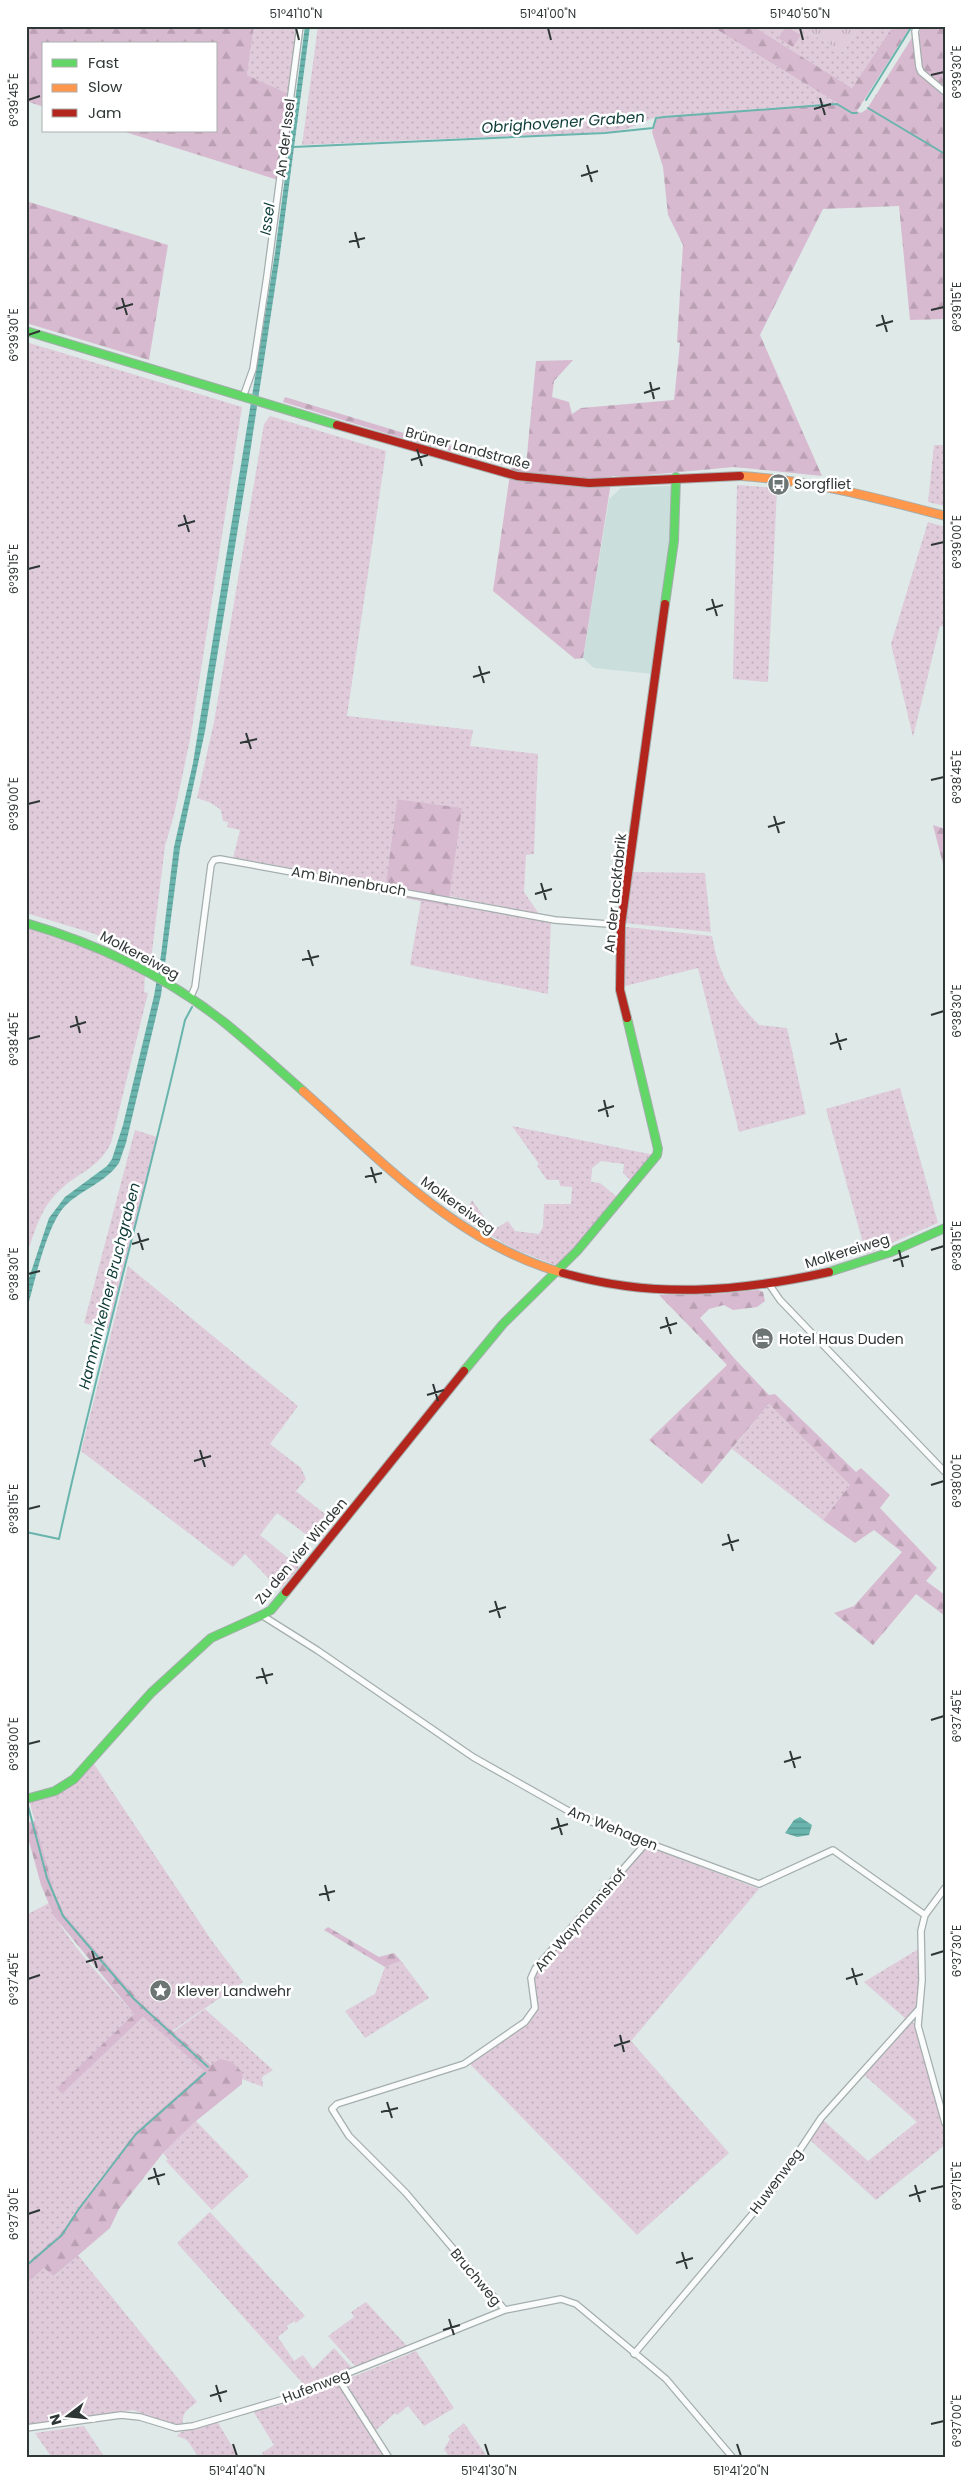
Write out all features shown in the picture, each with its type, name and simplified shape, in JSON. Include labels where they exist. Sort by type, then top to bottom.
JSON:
[{"type":"main road","name":"Brüner Landstraße","points":[[26,331],[478,466],[518,476],[589,483],[676,477],[746,475],[809,482],[859,492],[945,516]]},
{"type":"main road","name":"An der Lackfabrik","points":[[556,1273],[657,1155],[658,1150],[620,990],[621,925],[674,542],[676,477]]},
{"type":"main road","name":"Molkereiweg","points":[[26,922],[89,942],[153,973],[190,996],[225,1023],[443,1213],[486,1242],[531,1264],[556,1273],[606,1285],[669,1291],[716,1290],[768,1284],[855,1265],[913,1243],[945,1228]]},
{"type":"main road","name":"Zu den vier Winden","points":[[28,1798],[55,1791],[74,1779],[151,1693],[211,1638],[222,1631],[262,1616],[271,1610],[503,1324],[556,1273]]},
{"type":"street","name":"An der Issel","points":[[245,397],[253,369],[267,276],[300,26]]},
{"type":"street","points":[[918,26],[915,31],[921,72],[945,92]]},
{"type":"street","name":"Am Binnenbruch","points":[[190,996],[196,987],[211,865],[214,860],[220,859],[555,920],[621,925]]},
{"type":"street","points":[[768,1284],[780,1300],[945,1472]]},
{"type":"street","name":"Am Wehagen","points":[[262,1616],[316,1650],[473,1757],[580,1818],[760,1884],[833,1850],[925,1915]]},
{"type":"street","name":"Am Waymannshof","points":[[333,2113],[333,2106],[337,2104],[464,2064],[525,2022],[534,2008],[531,1978],[535,1969],[647,1842]]},
{"type":"street","points":[[945,1888],[925,1915],[922,1930],[922,1980],[918,2026],[945,2123]]},
{"type":"street","name":"Huwenweg","points":[[634,2354],[776,2186],[821,2118],[919,2009]]},
{"type":"street","name":"Bruchweg","points":[[333,2113],[348,2136],[406,2193],[505,2310],[568,2299],[666,2379],[733,2458]]},
{"type":"street","name":"Hufenweg","points":[[26,2428],[121,2415],[140,2417],[167,2427],[185,2428],[281,2400],[505,2310]]},
{"type":"street","points":[[338,2378],[389,2458]]},
{"type":"shaded area","points":[[674,486],[673,524],[653,674],[594,668],[583,658],[609,499],[621,488]]},
{"type":"green space","points":[[26,26],[254,26],[247,75],[289,94],[278,180],[125,132],[218,132],[218,42],[42,42],[42,106],[26,101]]},
{"type":"green space","points":[[254,26],[297,26],[289,94],[247,75]]},
{"type":"green space","points":[[318,26],[711,26],[837,103],[656,117],[624,130],[605,132],[302,145]]},
{"type":"green space","points":[[711,26],[753,26],[852,88],[893,26],[911,26],[857,111],[861,113],[867,109],[913,36],[917,71],[945,94],[945,319],[910,320],[899,206],[823,209],[760,335],[822,476],[734,467],[626,477],[612,476],[583,658],[575,659],[493,591],[511,467],[412,441],[283,402],[285,397],[417,437],[526,465],[536,361],[573,360],[554,381],[552,397],[569,402],[572,414],[581,408],[674,400],[680,343],[677,342],[683,245],[668,215],[663,167],[652,132],[657,118],[837,103]]},
{"type":"green space","points":[[753,26],[786,26],[778,38],[801,35],[787,26],[798,26],[843,52],[860,26],[893,26],[852,88]]},
{"type":"green space","points":[[786,26],[801,35],[793,47],[778,38]]},
{"type":"green space","points":[[798,26],[860,26],[843,52]]},
{"type":"green space","points":[[921,26],[945,26],[945,88],[922,68],[919,35]]},
{"type":"green space","points":[[26,201],[168,245],[149,360],[26,323]]},
{"type":"green space","points":[[26,342],[242,407],[190,740],[174,815],[165,846],[152,952],[148,957],[92,933],[26,913]]},
{"type":"green space","points":[[270,416],[386,451],[347,716],[473,730],[470,746],[538,754],[534,854],[526,855],[524,892],[539,914],[449,896],[462,808],[397,799],[386,884],[233,858],[240,830],[227,827],[228,822],[223,821],[221,810],[211,803],[197,798],[214,722],[264,424]]},
{"type":"green space","points":[[934,445],[945,445],[945,506],[928,502]]},
{"type":"green space","points":[[737,485],[777,488],[768,682],[733,679]]},
{"type":"green space","points":[[928,522],[945,527],[945,627],[940,626],[913,737],[891,644]]},
{"type":"green space","points":[[397,799],[462,808],[448,906],[335,885],[337,874],[386,883]]},
{"type":"green space","points":[[933,825],[945,829],[945,872]]},
{"type":"green space","points":[[630,872],[705,873],[711,932],[624,923]]},
{"type":"green space","points":[[421,901],[447,906],[448,901],[551,921],[548,994],[410,965]]},
{"type":"green space","points":[[626,927],[712,936],[723,974],[741,1005],[759,1025],[787,1028],[806,1114],[739,1132],[698,968],[621,987],[623,929]]},
{"type":"green space","points":[[26,928],[86,948],[145,975],[144,992],[148,993],[111,1143],[106,1152],[94,1165],[65,1185],[52,1199],[38,1222],[26,1257]]},
{"type":"green space","points":[[900,1088],[938,1223],[866,1254],[826,1109]]},
{"type":"green space","points":[[512,1126],[654,1155],[631,1181],[623,1173],[624,1164],[601,1161],[592,1168],[591,1182],[600,1183],[617,1197],[577,1248],[557,1266],[514,1249],[463,1219],[472,1200],[493,1230],[508,1221],[515,1231],[539,1234],[543,1227],[544,1204],[571,1204],[572,1187],[560,1186],[559,1180],[547,1180],[537,1166],[539,1164]]},
{"type":"green space","points":[[135,1130],[157,1137],[109,1329],[84,1323]]},
{"type":"green space","points":[[128,1266],[298,1406],[270,1444],[301,1468],[306,1479],[296,1491],[335,1522],[318,1543],[277,1513],[260,1535],[299,1567],[280,1590],[245,1554],[233,1567],[81,1451]]},
{"type":"green space","points":[[758,1290],[763,1292],[765,1301],[757,1307],[733,1310],[724,1305],[709,1309],[700,1318],[769,1395],[775,1394],[856,1472],[861,1468],[890,1495],[880,1508],[937,1568],[926,1581],[945,1595],[945,1616],[916,1594],[873,1645],[834,1613],[854,1606],[902,1552],[874,1530],[855,1543],[823,1520],[850,1485],[769,1404],[702,1484],[649,1440],[727,1365],[659,1295],[717,1294]]},
{"type":"green space","points":[[769,1404],[850,1485],[823,1520],[732,1449]]},
{"type":"green space","points":[[94,1764],[212,1941],[243,1982],[172,2031],[145,2007],[65,1915],[56,1898],[30,1803],[65,1791]]},
{"type":"green space","points":[[35,1821],[56,1898],[65,1915],[145,2007],[211,2065],[220,2059],[232,2062],[242,2072],[242,2084],[196,2121],[163,2153],[119,2209],[110,2228],[54,2276],[44,2268],[26,2284],[26,2264],[61,2233],[135,2132],[204,2071],[143,2017],[62,2094],[57,2088],[134,2014],[54,1916],[41,1885],[26,1830],[26,1823]]},
{"type":"green space","points":[[647,1846],[759,1889],[631,2041],[729,2153],[637,2235],[469,2063],[533,2016],[535,2010],[534,1976],[536,1970]]},
{"type":"green space","points":[[49,1903],[56,1918],[76,1947],[134,2014],[62,2094],[143,2017],[204,2071],[135,2132],[61,2234],[26,2264],[26,1915]]},
{"type":"green space","points":[[328,1927],[379,1957],[394,1953],[401,1961],[385,1967],[324,1930]]},
{"type":"green space","points":[[920,1948],[917,2007],[906,2019],[864,1982]]},
{"type":"green space","points":[[401,1961],[429,1998],[365,2038],[345,2011],[375,1994],[385,1967]]},
{"type":"green space","points":[[205,2009],[273,2070],[262,2077],[263,2087],[242,2079],[242,2072],[212,2065],[173,2032]]},
{"type":"green space","points":[[911,2021],[917,2026],[945,2131],[945,2145],[876,2200],[810,2140],[823,2120],[868,2161],[917,2122],[863,2074]]},
{"type":"green space","points":[[196,2121],[249,2176],[212,2210],[166,2161],[168,2159],[163,2153]]},
{"type":"green space","points":[[210,2212],[305,2316],[296,2323],[294,2321],[287,2326],[288,2329],[278,2337],[294,2361],[303,2355],[313,2369],[334,2348],[352,2368],[306,2387],[177,2243]]},
{"type":"green space","points":[[78,2255],[197,2402],[184,2415],[183,2426],[176,2427],[133,2410],[26,2425],[26,2364],[29,2361],[26,2355],[26,2284],[44,2268],[55,2276]]},
{"type":"green space","points":[[366,2302],[407,2346],[356,2367],[328,2336],[354,2317],[351,2312]]},
{"type":"green space","points":[[416,2351],[454,2408],[424,2426],[408,2406],[397,2415],[395,2413],[375,2431],[349,2393],[345,2380]]},
{"type":"green space","points":[[335,2383],[340,2386],[387,2458],[265,2458],[262,2453],[274,2445],[253,2411],[277,2406]]},
{"type":"green space","points":[[217,2421],[239,2458],[199,2458],[187,2440],[177,2436],[181,2432]]},
{"type":"green space","points":[[464,2423],[488,2458],[450,2458],[444,2449],[450,2439],[448,2436]]},
{"type":"green space","points":[[84,2426],[105,2458],[52,2458],[35,2433]]},
{"type":"water","points":[[305,26],[310,26],[279,261],[205,731],[180,848],[161,995],[126,1143],[119,1163],[107,1176],[72,1200],[58,1215],[41,1256],[26,1313],[26,1287],[49,1218],[65,1197],[107,1166],[112,1159],[123,1125],[154,996],[174,847],[193,763],[275,253]]},
{"type":"water","points":[[800,1817],[812,1825],[809,1835],[797,1837],[785,1833],[794,1820]]},
{"type":"waterway","name":"Obrighovener Graben","points":[[866,100],[912,26]]},
{"type":"waterway","name":"Obrighovener Graben","points":[[293,147],[605,133],[653,128],[656,118],[837,104],[852,113],[857,113]]},
{"type":"waterway","points":[[868,108],[945,154]]},
{"type":"waterway","name":"Hamminkelner Bruchgraben","points":[[26,1532],[59,1539],[89,1409],[185,1020],[192,1007]]},
{"type":"waterway","name":"Hamminkelner Bruchgraben","points":[[27,1802],[47,1878],[63,1916],[134,1999],[208,2067]]},
{"type":"waterway","name":"Hamminkelner Bruchgraben","points":[[26,2266],[62,2235],[78,2210],[136,2134],[205,2073]]},
{"type":"traffic: fast","points":[[26,331],[337,425]]},
{"type":"traffic: fast","points":[[665,604],[674,541],[676,477]]},
{"type":"traffic: fast","points":[[26,923],[105,951],[179,990],[225,1023],[303,1091]]},
{"type":"traffic: fast","points":[[464,1371],[503,1324],[577,1251],[657,1155],[658,1149],[627,1018]]},
{"type":"traffic: fast","points":[[829,1272],[891,1252],[945,1228]]},
{"type":"traffic: fast","points":[[26,1799],[55,1791],[74,1779],[151,1693],[211,1638],[271,1610],[286,1592]]},
{"type":"traffic: slow","points":[[740,476],[792,481],[818,486],[869,496],[945,516]]},
{"type":"traffic: slow","points":[[303,1091],[392,1172],[455,1221],[489,1242],[525,1260],[563,1273]]},
{"type":"traffic: jam","points":[[337,425],[517,476],[589,483],[740,476]]},
{"type":"traffic: jam","points":[[627,1018],[620,990],[621,925],[665,604]]},
{"type":"traffic: jam","points":[[563,1273],[630,1287],[696,1290],[761,1284],[829,1272]]},
{"type":"traffic: jam","points":[[286,1592],[464,1371]]},
{"type":"place","name":"Sorgfliet","points":[[778,484]]},
{"type":"place","name":"Hotel Haus Duden","points":[[763,1339]]},
{"type":"place","name":"Klever Landwehr","points":[[161,1991]]},
{"type":"water label","name":"Issel","points":[[267,219]]}]
